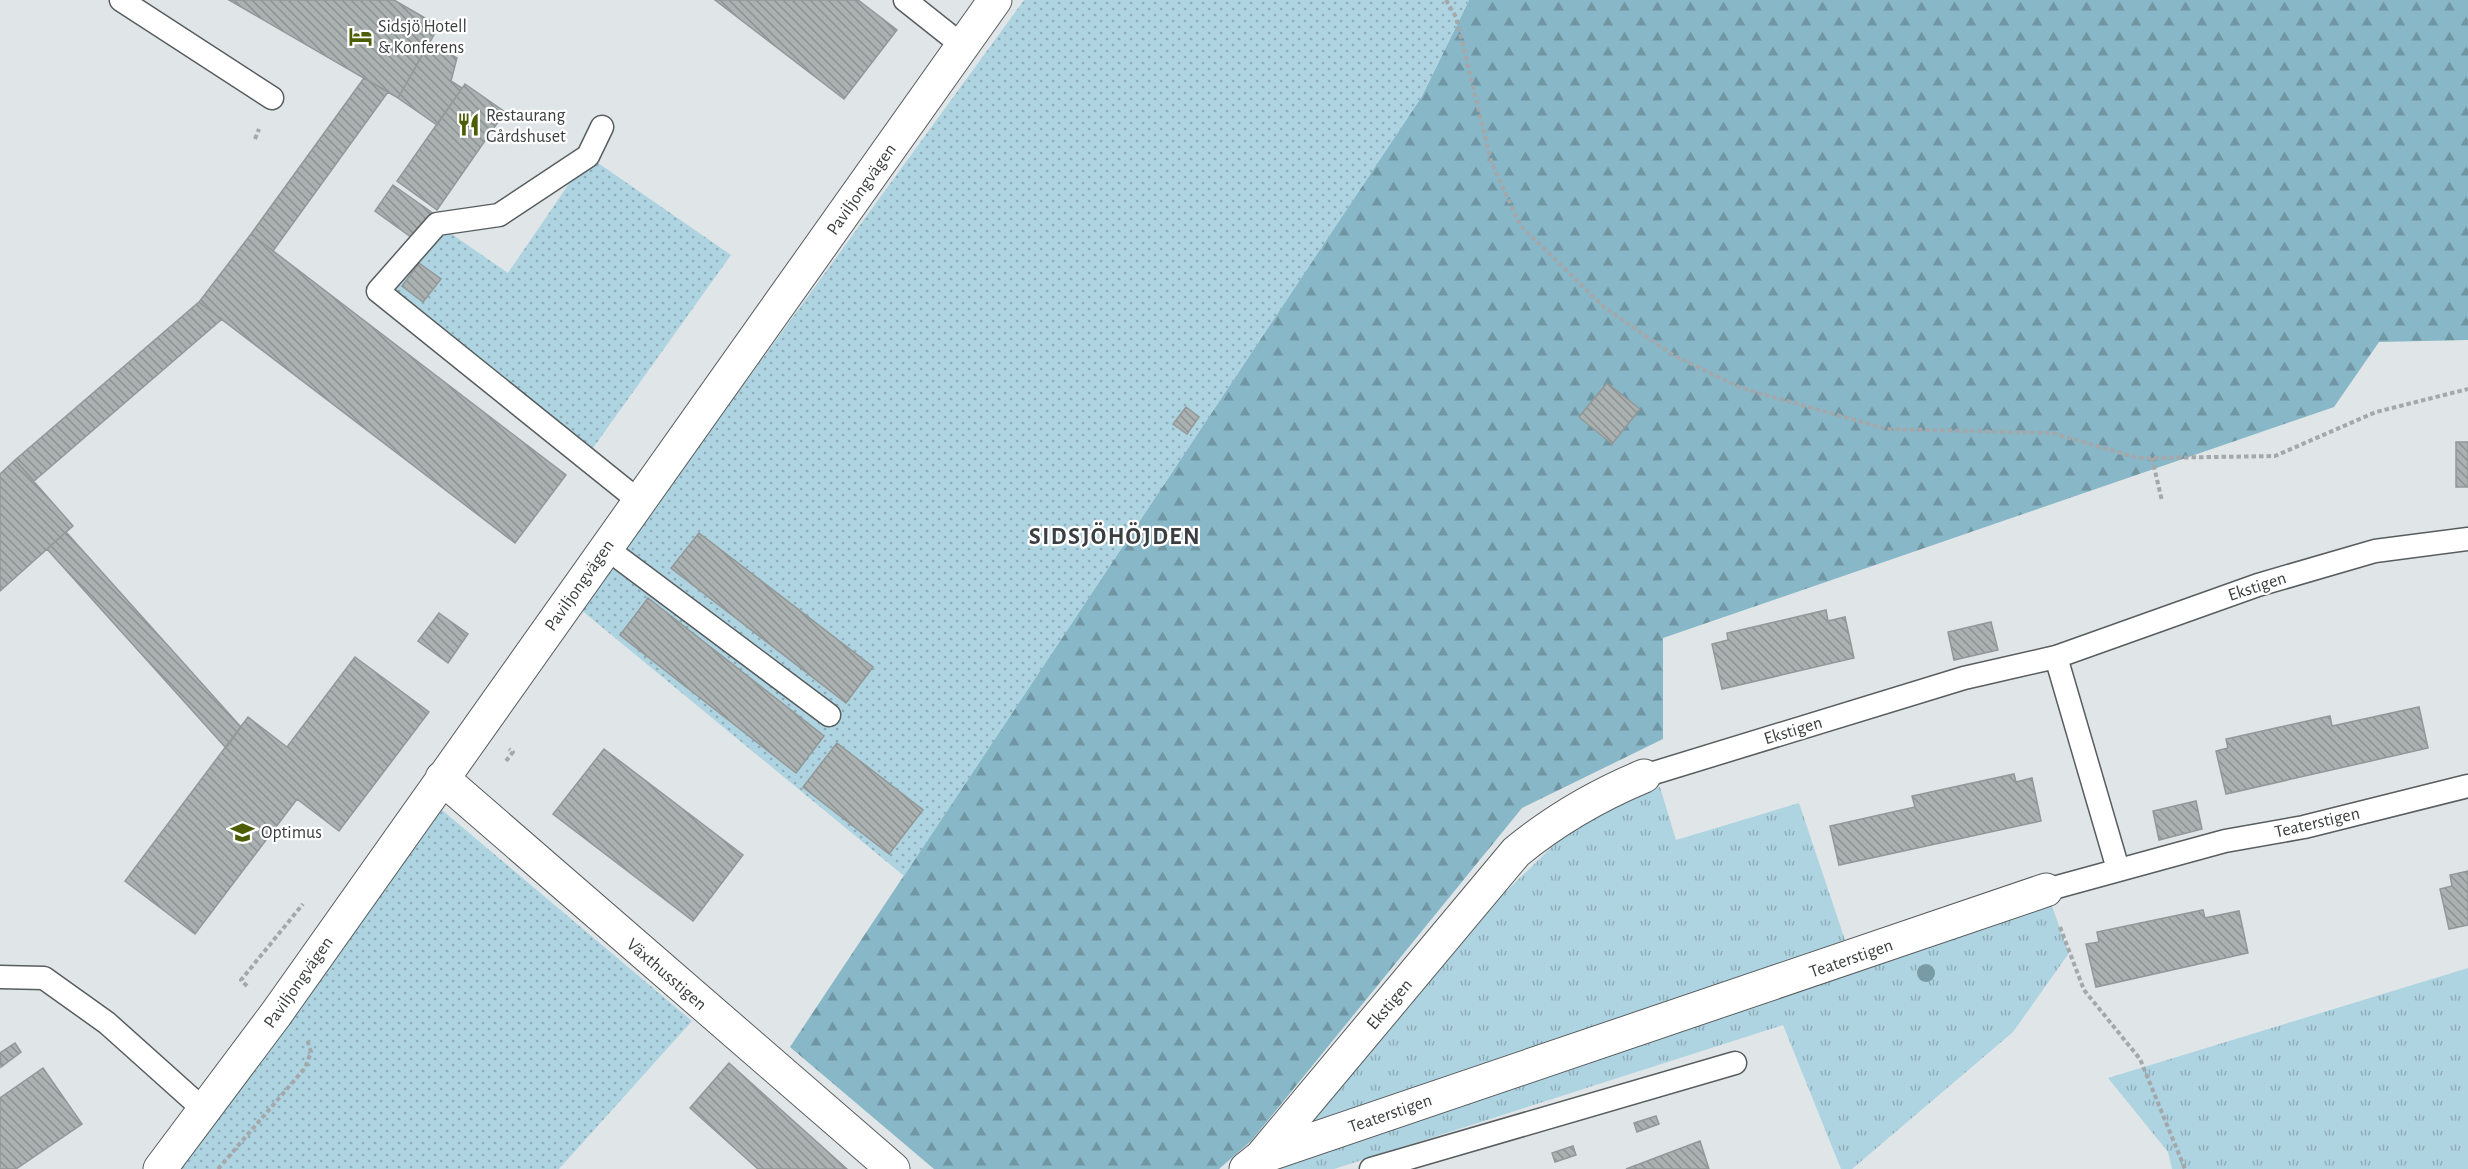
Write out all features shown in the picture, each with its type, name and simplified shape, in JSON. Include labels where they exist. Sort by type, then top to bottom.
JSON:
[{"type":"street","name":"Paviljongvägen","points":[[160,1169],[276,1014],[995,0]]},
{"type":"street","name":"Ekstigen","points":[[1259,1165],[1516,852],[1565,814],[1598,795],[1644,776]]},
{"type":"street","name":"Växthusstigen","points":[[442,778],[893,1169]]},
{"type":"street","name":"Teaterstigen","points":[[1259,1165],[2046,890]]},
{"type":"lane","points":[[121,0],[272,98]]},
{"type":"lane","points":[[905,0],[963,46]]},
{"type":"lane","points":[[602,128],[588,156],[499,215],[437,224],[378,291],[639,501]]},
{"type":"lane","name":"Ekstigen","points":[[1644,776],[1964,678],[2056,657],[2258,585],[2364,554],[2468,539]]},
{"type":"lane","points":[[606,548],[829,715]]},
{"type":"lane","points":[[2056,657],[2118,869]]},
{"type":"lane","name":"Teaterstigen","points":[[2046,890],[2225,841],[2304,827],[2468,786]]},
{"type":"lane","points":[[0,977],[44,978],[107,1023],[203,1109]]},
{"type":"lane","points":[[1371,1169],[1735,1063]]},
{"type":"path","points":[[1446,0],[1456,17],[1491,161],[1520,225],[1604,307],[1672,355],[1741,387],[1887,429],[2052,433],[2138,458],[2275,456],[2376,412],[2468,389]]},
{"type":"path","points":[[2151,458],[2162,501]]},
{"type":"path","points":[[2046,890],[2084,990],[2140,1059],[2185,1169]]},
{"type":"path","points":[[218,1169],[305,1068],[311,1052],[308,1039],[276,1014]]},
{"type":"green space","points":[[1024,0],[1469,0],[1422,96],[904,876],[580,609]]},
{"type":"green space","points":[[1469,0],[2468,0],[2468,340],[2379,342],[2334,407],[1663,638],[1663,739],[1522,808],[1251,1141],[1219,1169],[934,1169],[790,1047],[1422,96]]},
{"type":"green space","points":[[588,156],[731,255],[593,448],[378,291],[437,224],[508,273]]},
{"type":"green space","points":[[1660,787],[1676,840],[1799,803],[1845,940],[1304,1131],[1496,901],[1556,843],[1617,803]]},
{"type":"green space","points":[[442,810],[692,1021],[559,1169],[181,1169]]},
{"type":"green space","points":[[2046,890],[2069,953],[2013,1032],[1852,1169],[1841,1169],[1783,1025],[1334,1169],[1270,1169]]},
{"type":"green space","points":[[2468,968],[2468,1169],[2172,1169],[2168,1152],[2108,1078]]},
{"type":"building","points":[[229,0],[394,0],[439,26],[398,98]]},
{"type":"building","points":[[715,0],[858,0],[897,30],[844,99]]},
{"type":"building","points":[[429,43],[457,58],[451,81],[462,88],[437,125],[398,98]]},
{"type":"building","points":[[364,78],[388,92],[273,251],[251,234]]},
{"type":"building","points":[[465,84],[505,112],[437,210],[397,181]]},
{"type":"building","points":[[393,185],[434,214],[415,240],[375,211]]},
{"type":"building","points":[[251,234],[566,475],[515,543],[199,302]]},
{"type":"building","points":[[419,263],[441,279],[423,302],[402,286]]},
{"type":"building","points":[[199,302],[222,319],[34,481],[15,460]]},
{"type":"building","points":[[1607,383],[1640,409],[1612,444],[1579,417]]},
{"type":"building","points":[[1186,407],[1199,417],[1187,434],[1173,424]]},
{"type":"building","points":[[2456,442],[2468,442],[2468,487],[2456,487]]},
{"type":"building","points":[[15,460],[73,526],[0,591],[0,474]]},
{"type":"building","points":[[66,532],[241,727],[226,748],[47,549]]},
{"type":"building","points":[[699,533],[873,667],[846,703],[671,568]]},
{"type":"building","points":[[648,598],[824,736],[796,773],[620,635]]},
{"type":"building","points":[[1826,610],[1828,621],[1845,617],[1854,658],[1722,689],[1712,644],[1728,640],[1727,633]]},
{"type":"building","points":[[439,613],[468,634],[448,663],[418,641]]},
{"type":"building","points":[[1991,622],[1998,650],[1954,660],[1948,632]]},
{"type":"building","points":[[355,657],[429,712],[339,831],[297,799],[195,934],[125,881],[248,717],[287,747]]},
{"type":"building","points":[[2419,707],[2428,748],[2226,794],[2216,751],[2228,748],[2226,739],[2330,716],[2332,726]]},
{"type":"building","points":[[837,743],[923,810],[889,854],[803,787]]},
{"type":"building","points":[[604,749],[743,855],[693,921],[553,814]]},
{"type":"building","points":[[2014,774],[2016,782],[2032,778],[2041,821],[1839,865],[1830,826],[1915,807],[1912,796]]},
{"type":"building","points":[[2196,801],[2202,829],[2159,840],[2153,811]]},
{"type":"building","points":[[2468,871],[2468,925],[2449,929],[2440,889],[2452,886],[2450,875]]},
{"type":"building","points":[[2203,910],[2205,918],[2239,911],[2248,953],[2096,987],[2086,944],[2099,942],[2097,932]]},
{"type":"building","points":[[15,1043],[21,1052],[1,1067],[0,1053]]},
{"type":"building","points":[[729,1063],[847,1169],[758,1169],[690,1108]]},
{"type":"building","points":[[43,1068],[82,1124],[16,1169],[0,1169],[0,1098]]},
{"type":"building","points":[[1656,1116],[1659,1124],[1637,1132],[1634,1123]]},
{"type":"building","points":[[1700,1141],[1709,1169],[1626,1169]]},
{"type":"building","points":[[1573,1146],[1576,1155],[1555,1162],[1552,1153]]},
{"type":"place","name":"Sidsjö Hotell & Konferens","points":[[360,36]]},
{"type":"place","name":"Restaurang Gårdshuset","points":[[468,125]]},
{"type":"place","name":"Optimus","points":[[243,832]]},
{"type":"district","name":"SIDSJÖHÖJDEN","points":[[1115,536]]}]
